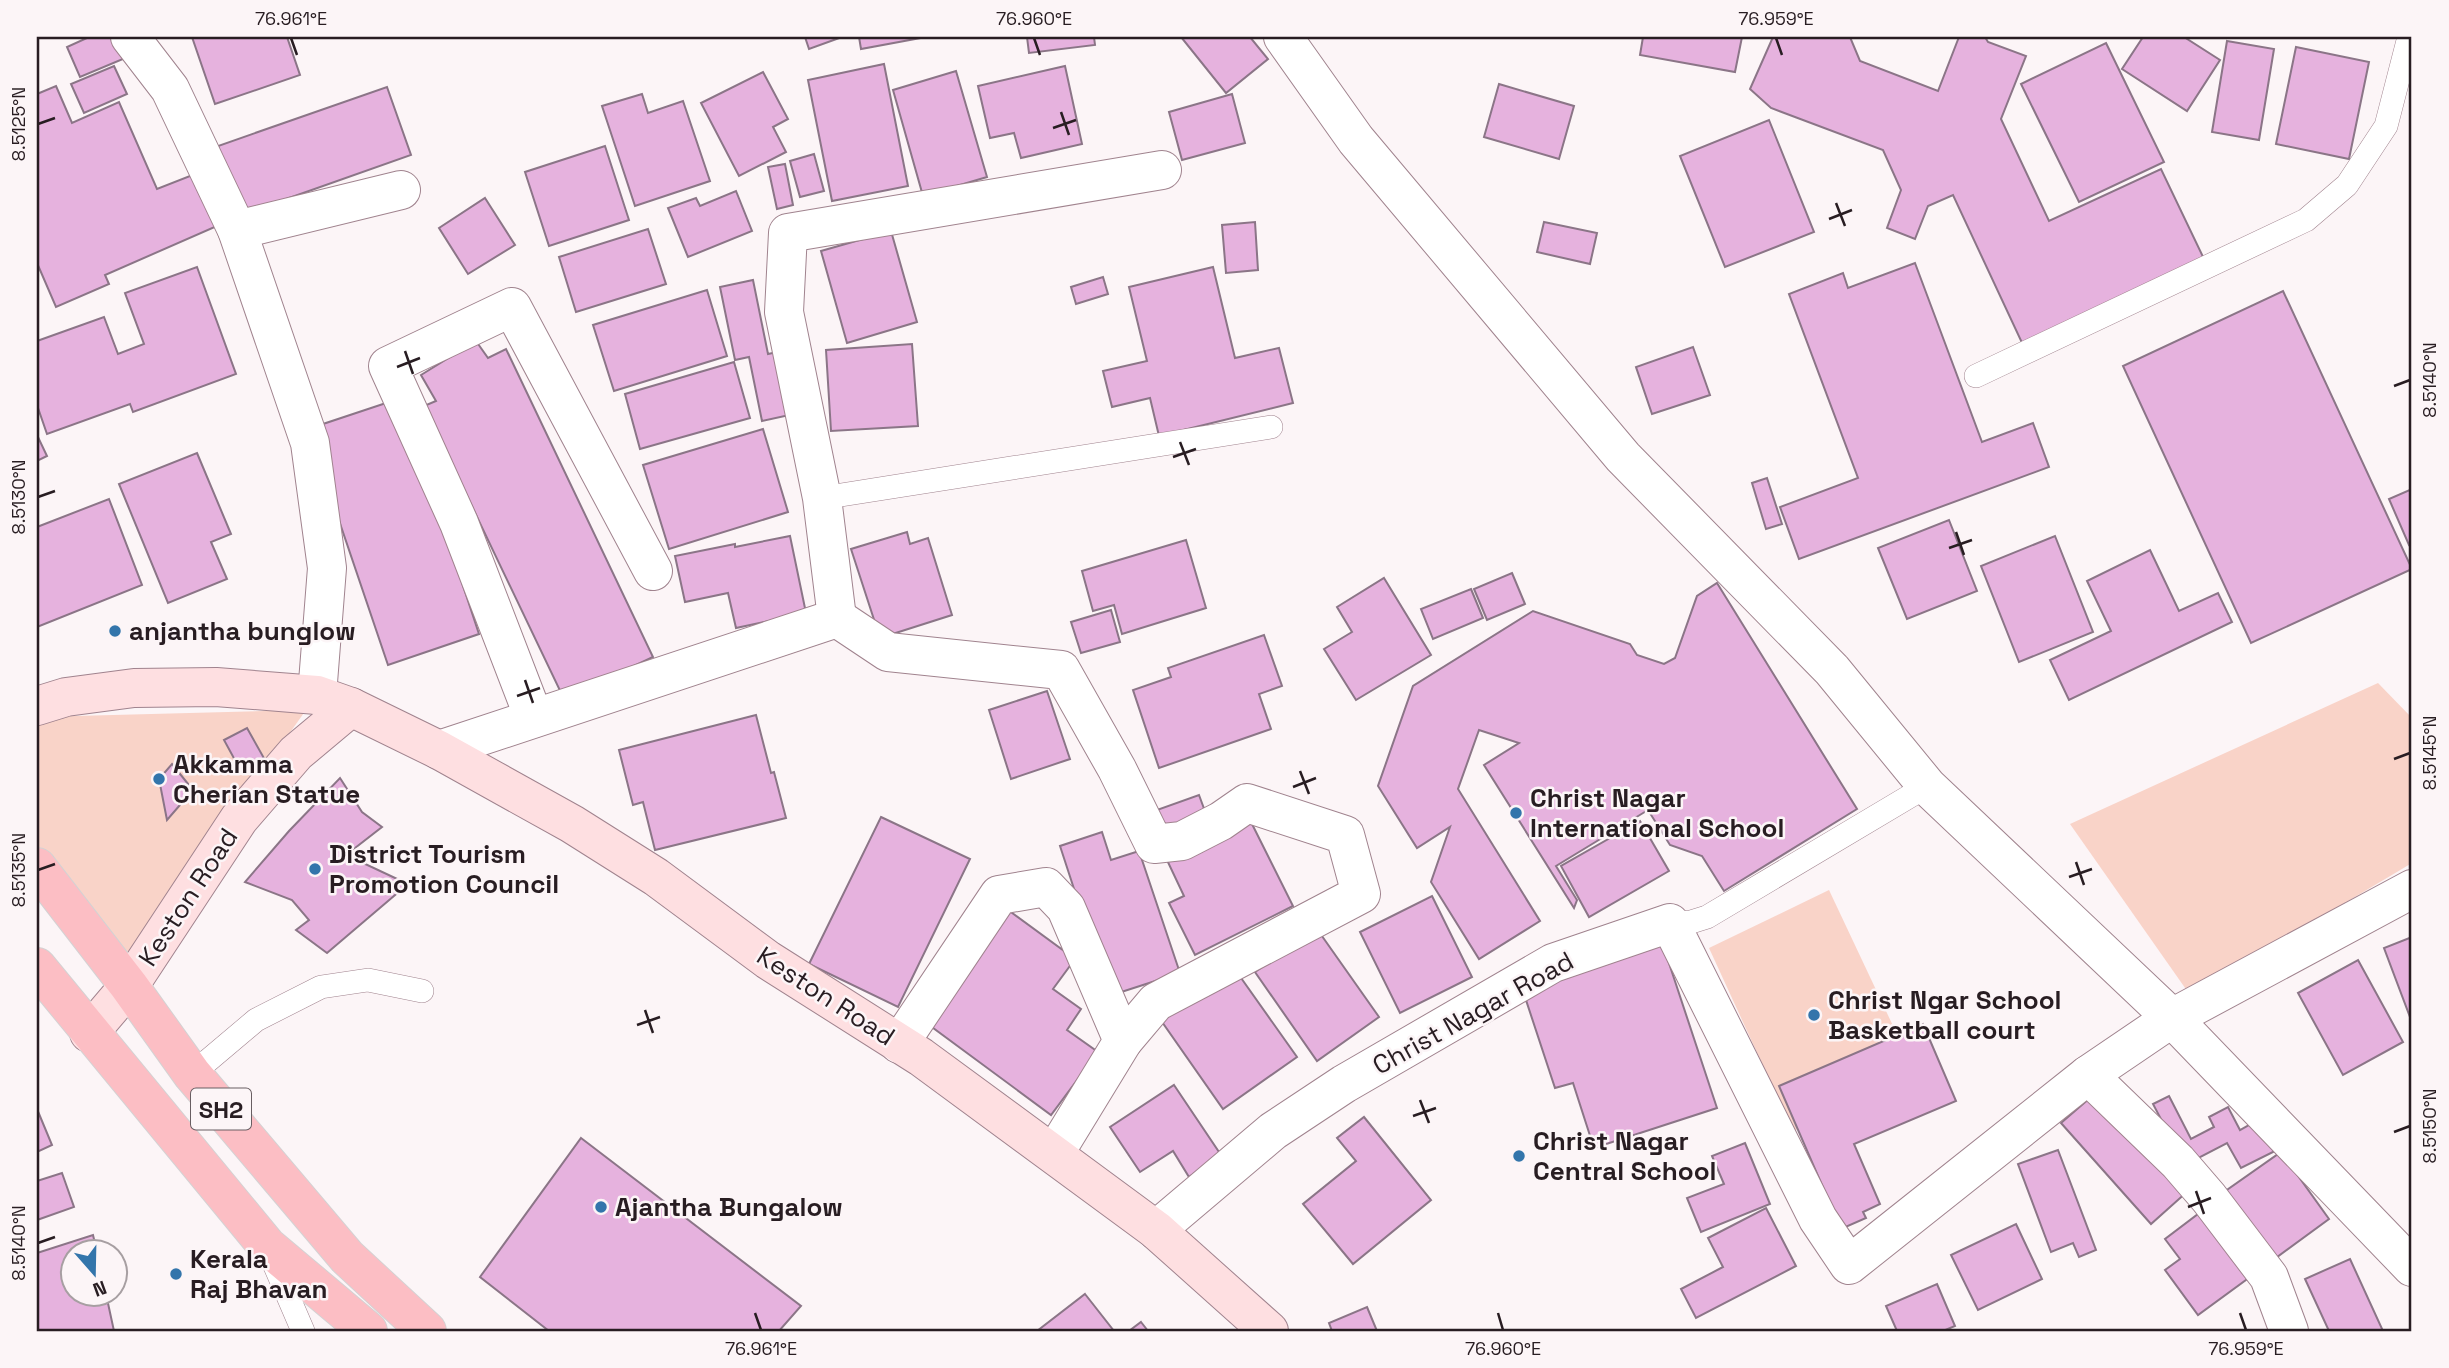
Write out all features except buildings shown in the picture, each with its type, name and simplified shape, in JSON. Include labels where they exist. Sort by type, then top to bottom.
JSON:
[{"type":"main road","name":"SH2","points":[[37,867],[129,986],[192,1074],[347,1256],[427,1331]]},
{"type":"main road","points":[[37,967],[267,1246],[368,1331]]},
{"type":"street","points":[[130,37],[170,89],[237,230],[310,443],[327,568],[334,701]]},
{"type":"street","points":[[1283,37],[1356,140],[1623,457],[1832,670],[1927,786],[2172,1018],[2412,1267]]},
{"type":"street","points":[[1054,1154],[1123,1041],[1156,1002],[1361,894],[1345,835],[1247,803],[1182,841],[1154,844],[1117,769],[1061,670],[888,652],[837,618],[822,498],[784,312],[788,233],[1162,170]]},
{"type":"street","points":[[237,230],[401,190]]},
{"type":"street","points":[[534,718],[459,523],[388,366],[512,307],[653,572]]},
{"type":"street","points":[[439,750],[837,618]]},
{"type":"street","name":"Keston Road","points":[[37,706],[66,697],[134,688],[216,687],[334,701],[439,750],[572,824],[656,877],[768,960],[921,1057],[1156,1230],[1269,1331]]},
{"type":"street","name":"Keston Road","points":[[89,1032],[129,986],[239,819],[296,753],[334,701]]},
{"type":"street","points":[[899,1044],[999,895],[1045,887],[1066,908],[1123,1041]]},
{"type":"street","points":[[1670,923],[1818,1219],[1849,1265],[2088,1075],[2172,1018],[2412,889]]},
{"type":"street","name":"Christ Nagar Road","points":[[1156,1230],[1273,1131],[1345,1084],[1553,963],[1670,923]]},
{"type":"street","points":[[2088,1075],[2179,1162],[2209,1198],[2269,1277],[2289,1331]]},
{"type":"lane","points":[[1976,376],[2306,220],[2347,185],[2386,126],[2409,37]]},
{"type":"lane","points":[[822,498],[1271,427]]},
{"type":"lane","name":"Christ Nagar Road","points":[[1670,923],[1691,922],[1707,917],[1927,786]]},
{"type":"lane","points":[[192,1074],[256,1020],[321,987],[368,980],[422,991]]},
{"type":"lane","points":[[267,1246],[303,1331]]},
{"type":"shaded area","points":[[2378,683],[2412,718],[2412,863],[2190,995],[2070,824]]},
{"type":"shaded area","points":[[306,710],[123,968],[37,848],[37,717]]},
{"type":"shaded area","name":"Christ Ngar School Basketball court","points":[[1829,890],[1919,1081],[1793,1131],[1709,948]]},
{"type":"place","name":"anjantha bunglow","points":[[115,631]]},
{"type":"place","name":"Akkamma Cherian Statue","points":[[159,779]]},
{"type":"place","name":"Christ Nagar International School","points":[[1516,813]]},
{"type":"place","name":"District Tourism Promotion Council","points":[[315,869]]},
{"type":"place","name":"Christ Ngar School Basketball court","points":[[1814,1015]]},
{"type":"place","name":"Christ Nagar Central School","points":[[1519,1156]]},
{"type":"place","name":"Ajantha Bungalow","points":[[601,1207]]},
{"type":"place","name":"Kerala Raj Bhavan","points":[[176,1274]]}]
